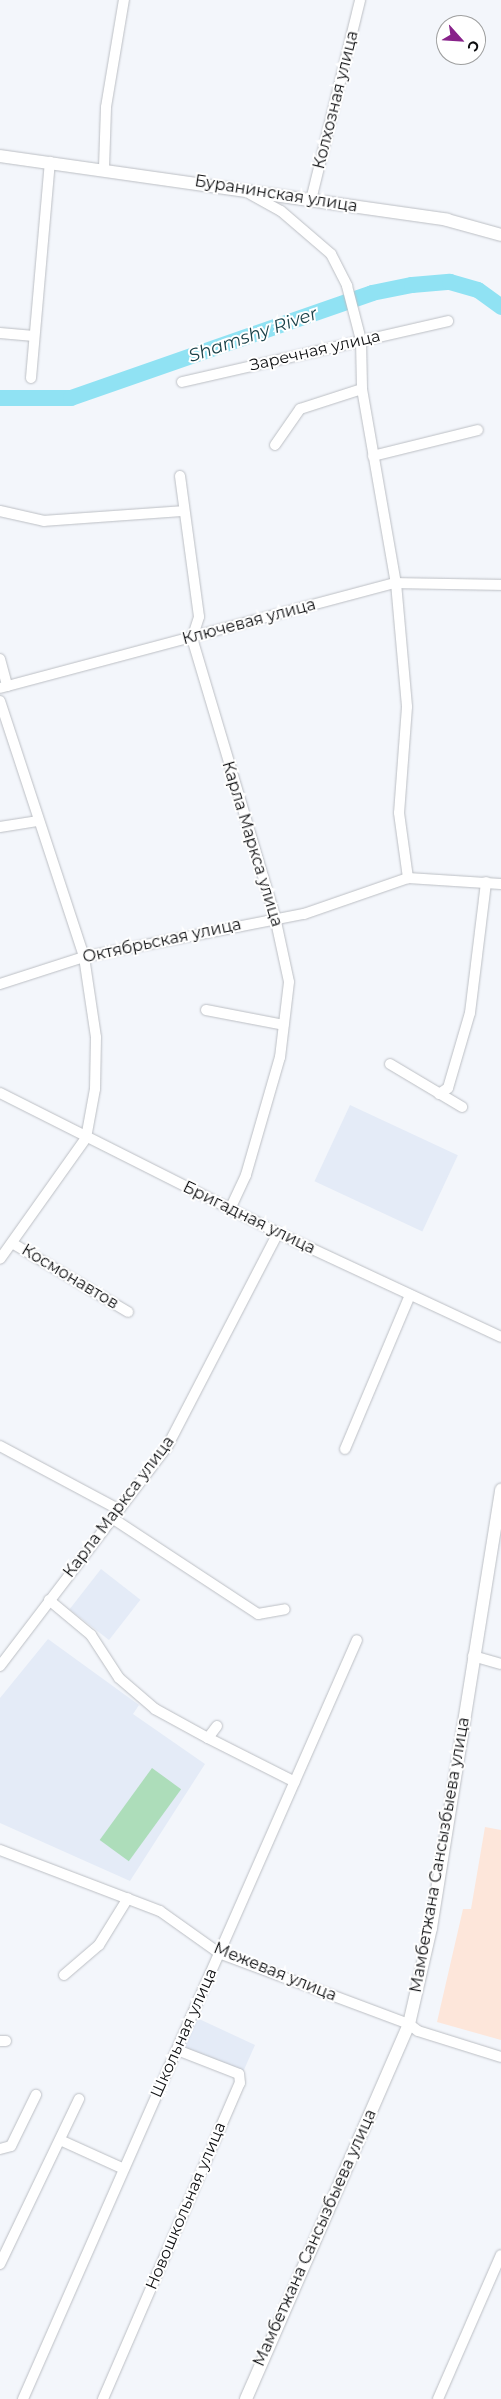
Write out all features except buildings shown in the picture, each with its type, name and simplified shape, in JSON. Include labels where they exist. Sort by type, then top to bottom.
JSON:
[{"type":"main road","name":"Буранинская улица","points":[[0,156],[104,168],[238,187],[447,220],[501,235]]},
{"type":"main road","name":"Мамбетжана Сансызбыева улица","points":[[246,2399],[409,2024],[430,1928],[473,1656],[498,1529],[501,1490]]},
{"type":"street","points":[[104,168],[106,107],[124,0]]},
{"type":"street","name":"Колхозная улица","points":[[311,200],[360,0]]},
{"type":"street","points":[[31,378],[50,162]]},
{"type":"street","points":[[238,187],[306,230],[331,254],[346,286],[361,340],[362,390],[396,583],[407,707],[399,813],[408,878]]},
{"type":"street","name":"Заречная улица","points":[[182,382],[448,321]]},
{"type":"street","points":[[0,333],[34,336]]},
{"type":"street","points":[[275,445],[300,409],[362,390]]},
{"type":"street","points":[[373,456],[478,430]]},
{"type":"street","points":[[180,476],[200,617],[192,638]]},
{"type":"street","points":[[0,511],[44,521],[184,511]]},
{"type":"street","name":"Ключевая улица","points":[[3,687],[396,583],[501,585]]},
{"type":"street","name":"Карла Маркса улица","points":[[192,638],[275,917],[289,982],[284,1025],[259,1136],[230,1209]]},
{"type":"street","points":[[0,658],[3,687]]},
{"type":"street","points":[[0,701],[84,957],[96,1037],[95,1089],[86,1138],[4,1251]]},
{"type":"street","points":[[0,827],[39,821]]},
{"type":"street","name":"Октябрьская улица","points":[[0,984],[84,957],[275,917],[304,914],[408,878],[501,884]]},
{"type":"street","points":[[439,1094],[448,1088],[470,1013],[486,882]]},
{"type":"street","points":[[206,1010],[284,1025]]},
{"type":"street","points":[[390,1064],[462,1106]]},
{"type":"street","name":"Бригадная улица","points":[[0,1093],[86,1138],[278,1233],[501,1337]]},
{"type":"street","name":"Карла Маркса улица","points":[[0,1666],[167,1447],[278,1233]]},
{"type":"street","name":"Космонавтов","points":[[4,1251],[128,1312]]},
{"type":"street","points":[[345,1449],[410,1295]]},
{"type":"street","points":[[0,1446],[118,1509]]},
{"type":"street","points":[[112,1518],[258,1614],[285,1609]]},
{"type":"street","points":[[50,1600],[91,1634],[119,1678],[155,1709],[295,1782]]},
{"type":"street","name":"Школьная улица","points":[[23,2399],[357,1640]]},
{"type":"street","points":[[473,1656],[501,1664]]},
{"type":"street","points":[[208,1738],[217,1726]]},
{"type":"street","name":"Межевая улица","points":[[0,1850],[160,1911],[220,1953],[409,2024],[418,2031],[501,2057]]},
{"type":"street","points":[[64,1975],[99,1946],[128,1898]]},
{"type":"street","name":"Новошкольная улица","points":[[103,2399],[240,2083],[239,2074],[177,2050]]},
{"type":"street","points":[[0,2149],[11,2146],[36,2095]]},
{"type":"street","points":[[0,2264],[78,2099]]},
{"type":"street","points":[[60,2140],[124,2168]]},
{"type":"street","points":[[438,2399],[501,2255]]},
{"type":"shaded area","points":[[350,1105],[458,1155],[422,1231],[315,1181]]},
{"type":"shaded area","points":[[101,1569],[140,1600],[109,1640],[70,1609]]},
{"type":"shaded area","points":[[48,1639],[139,1705],[133,1714],[205,1764],[130,1881],[0,1823],[0,1698]]},
{"type":"shaded area","points":[[485,1827],[501,1830],[501,2040],[437,2022],[463,1909],[471,1909]]},
{"type":"shaded area","points":[[197,2018],[255,2045],[243,2072],[182,2049]]},
{"type":"green space","points":[[152,1768],[181,1789],[129,1861],[100,1840]]},
{"type":"waterway","name":"Shamshy River","points":[[0,398],[71,398],[372,293],[412,285],[450,282],[478,290],[501,307]]}]
